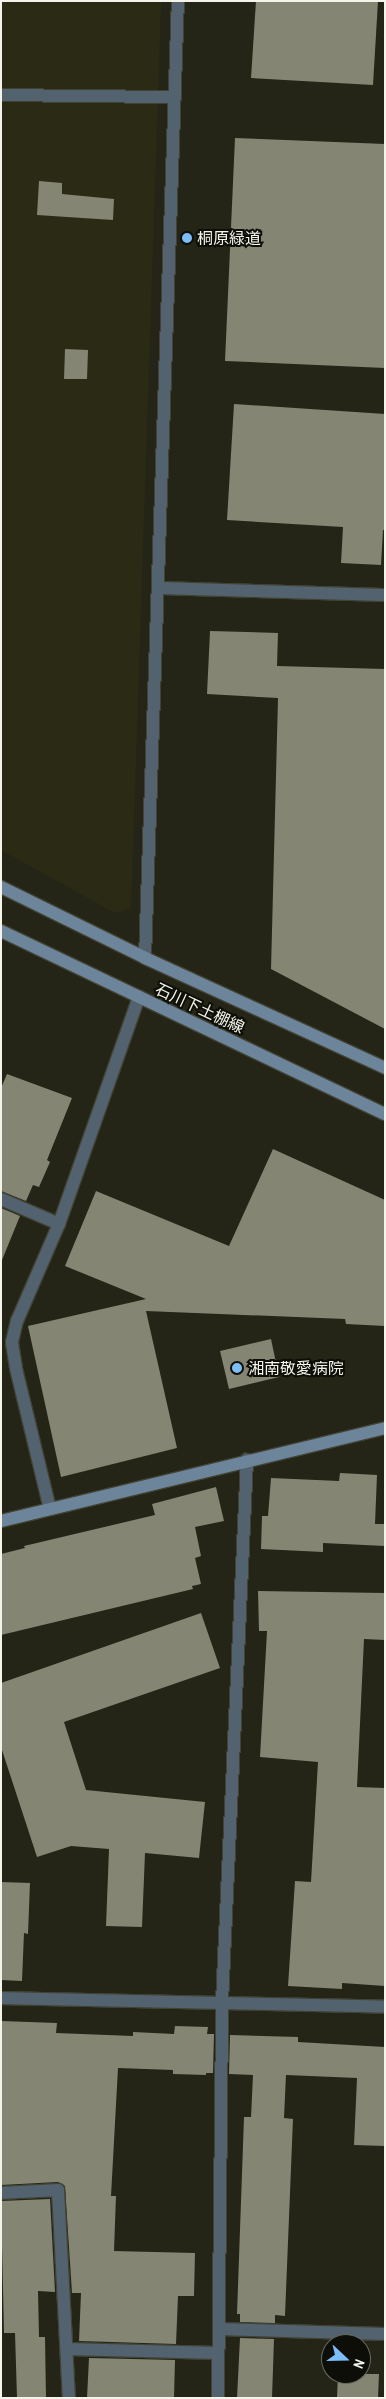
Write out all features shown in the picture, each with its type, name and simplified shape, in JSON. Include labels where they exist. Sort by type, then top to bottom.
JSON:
[{"type":"street","points":[[145,958],[178,1]]},
{"type":"street","points":[[1,95],[175,98]]},
{"type":"street","points":[[158,588],[385,595]]},
{"type":"street","name":"石川下土棚線","points":[[1,887],[145,958],[385,1068]]},
{"type":"street","name":"石川下土棚線","points":[[1,931],[385,1114]]},
{"type":"street","points":[[50,1509],[16,1368],[12,1342],[17,1320],[59,1224],[138,997]]},
{"type":"street","points":[[1,1199],[59,1224]]},
{"type":"street","points":[[1,1521],[385,1428]]},
{"type":"street","points":[[218,2398],[222,2002],[247,1460]]},
{"type":"street","points":[[1,1998],[385,2007]]},
{"type":"street","points":[[1,2193],[58,2190],[69,2398]]},
{"type":"street","points":[[218,2329],[385,2334]]},
{"type":"street","points":[[67,2349],[218,2353]]},
{"type":"shaded area","points":[[1,1],[161,1],[131,908],[115,913],[1,850]]},
{"type":"building","points":[[256,1],[378,1],[373,85],[251,78]]},
{"type":"building","points":[[235,138],[385,144],[385,368],[225,361]]},
{"type":"building","points":[[39,181],[62,183],[62,194],[114,199],[113,220],[37,215]]},
{"type":"building","points":[[65,349],[88,350],[87,379],[64,379]]},
{"type":"building","points":[[234,404],[385,414],[385,530],[383,530],[381,565],[341,563],[343,527],[227,520]]},
{"type":"building","points":[[210,631],[278,633],[277,666],[385,669],[385,1029],[271,969],[278,698],[207,694]]},
{"type":"building","points":[[7,1074],[72,1098],[47,1160],[50,1162],[39,1187],[33,1185],[26,1201],[1,1191],[1,1088]]},
{"type":"building","points":[[273,1149],[385,1200],[385,1326],[346,1324],[345,1319],[146,1311],[177,1448],[61,1477],[28,1326],[146,1299],[65,1266],[96,1191],[229,1246]]},
{"type":"building","points":[[1,1208],[20,1216],[2,1260],[1,1260]]},
{"type":"building","points":[[271,1339],[279,1377],[229,1389],[220,1351]]},
{"type":"building","points":[[340,1473],[377,1475],[375,1524],[385,1524],[385,1546],[323,1543],[323,1552],[261,1549],[262,1516],[268,1516],[271,1478],[339,1481]]},
{"type":"building","points":[[216,1487],[224,1521],[195,1527],[201,1556],[195,1558],[201,1584],[192,1586],[193,1589],[1,1635],[1,1554],[25,1548],[24,1546],[155,1515],[152,1504]]},
{"type":"building","points":[[258,1591],[385,1593],[385,1640],[364,1639],[357,1787],[385,1788],[385,1986],[342,1983],[342,1989],[288,1986],[295,1881],[311,1882],[318,1762],[260,1757],[267,1631],[259,1631]]},
{"type":"building","points":[[201,1613],[220,1668],[64,1722],[86,1790],[205,1802],[199,1858],[145,1853],[142,1927],[106,1926],[109,1849],[71,1846],[37,1857],[1,1747],[1,1683]]},
{"type":"building","points":[[1,1882],[30,1883],[28,1934],[24,1933],[22,1981],[1,1980]]},
{"type":"building","points":[[1,2021],[57,2023],[56,2033],[133,2036],[133,2032],[174,2034],[175,2026],[208,2027],[207,2034],[214,2034],[213,2073],[206,2073],[206,2075],[173,2074],[173,2070],[118,2068],[111,2196],[116,2196],[114,2251],[195,2253],[194,2296],[178,2296],[176,2344],[79,2341],[81,2293],[72,2293],[65,2186],[58,2182],[1,2185]]},
{"type":"building","points":[[230,2035],[298,2037],[298,2042],[385,2047],[385,2146],[354,2145],[357,2078],[286,2075],[284,2118],[293,2119],[285,2316],[275,2315],[275,2323],[240,2322],[240,2314],[237,2314],[244,2117],[251,2117],[253,2075],[229,2074]]},
{"type":"building","points":[[50,2199],[55,2292],[38,2291],[39,2337],[45,2337],[46,2398],[17,2398],[15,2333],[4,2333],[1,2201]]},
{"type":"building","points":[[240,2338],[274,2339],[272,2398],[237,2398]]},
{"type":"building","points":[[89,2358],[175,2360],[174,2398],[87,2398]]},
{"type":"building","points":[[371,2374],[379,2374],[378,2398],[337,2398],[338,2384],[371,2384]]},
{"type":"place","name":"桐原緑道","points":[[187,238]]},
{"type":"place","name":"湘南敬愛病院","points":[[237,1368]]}]
